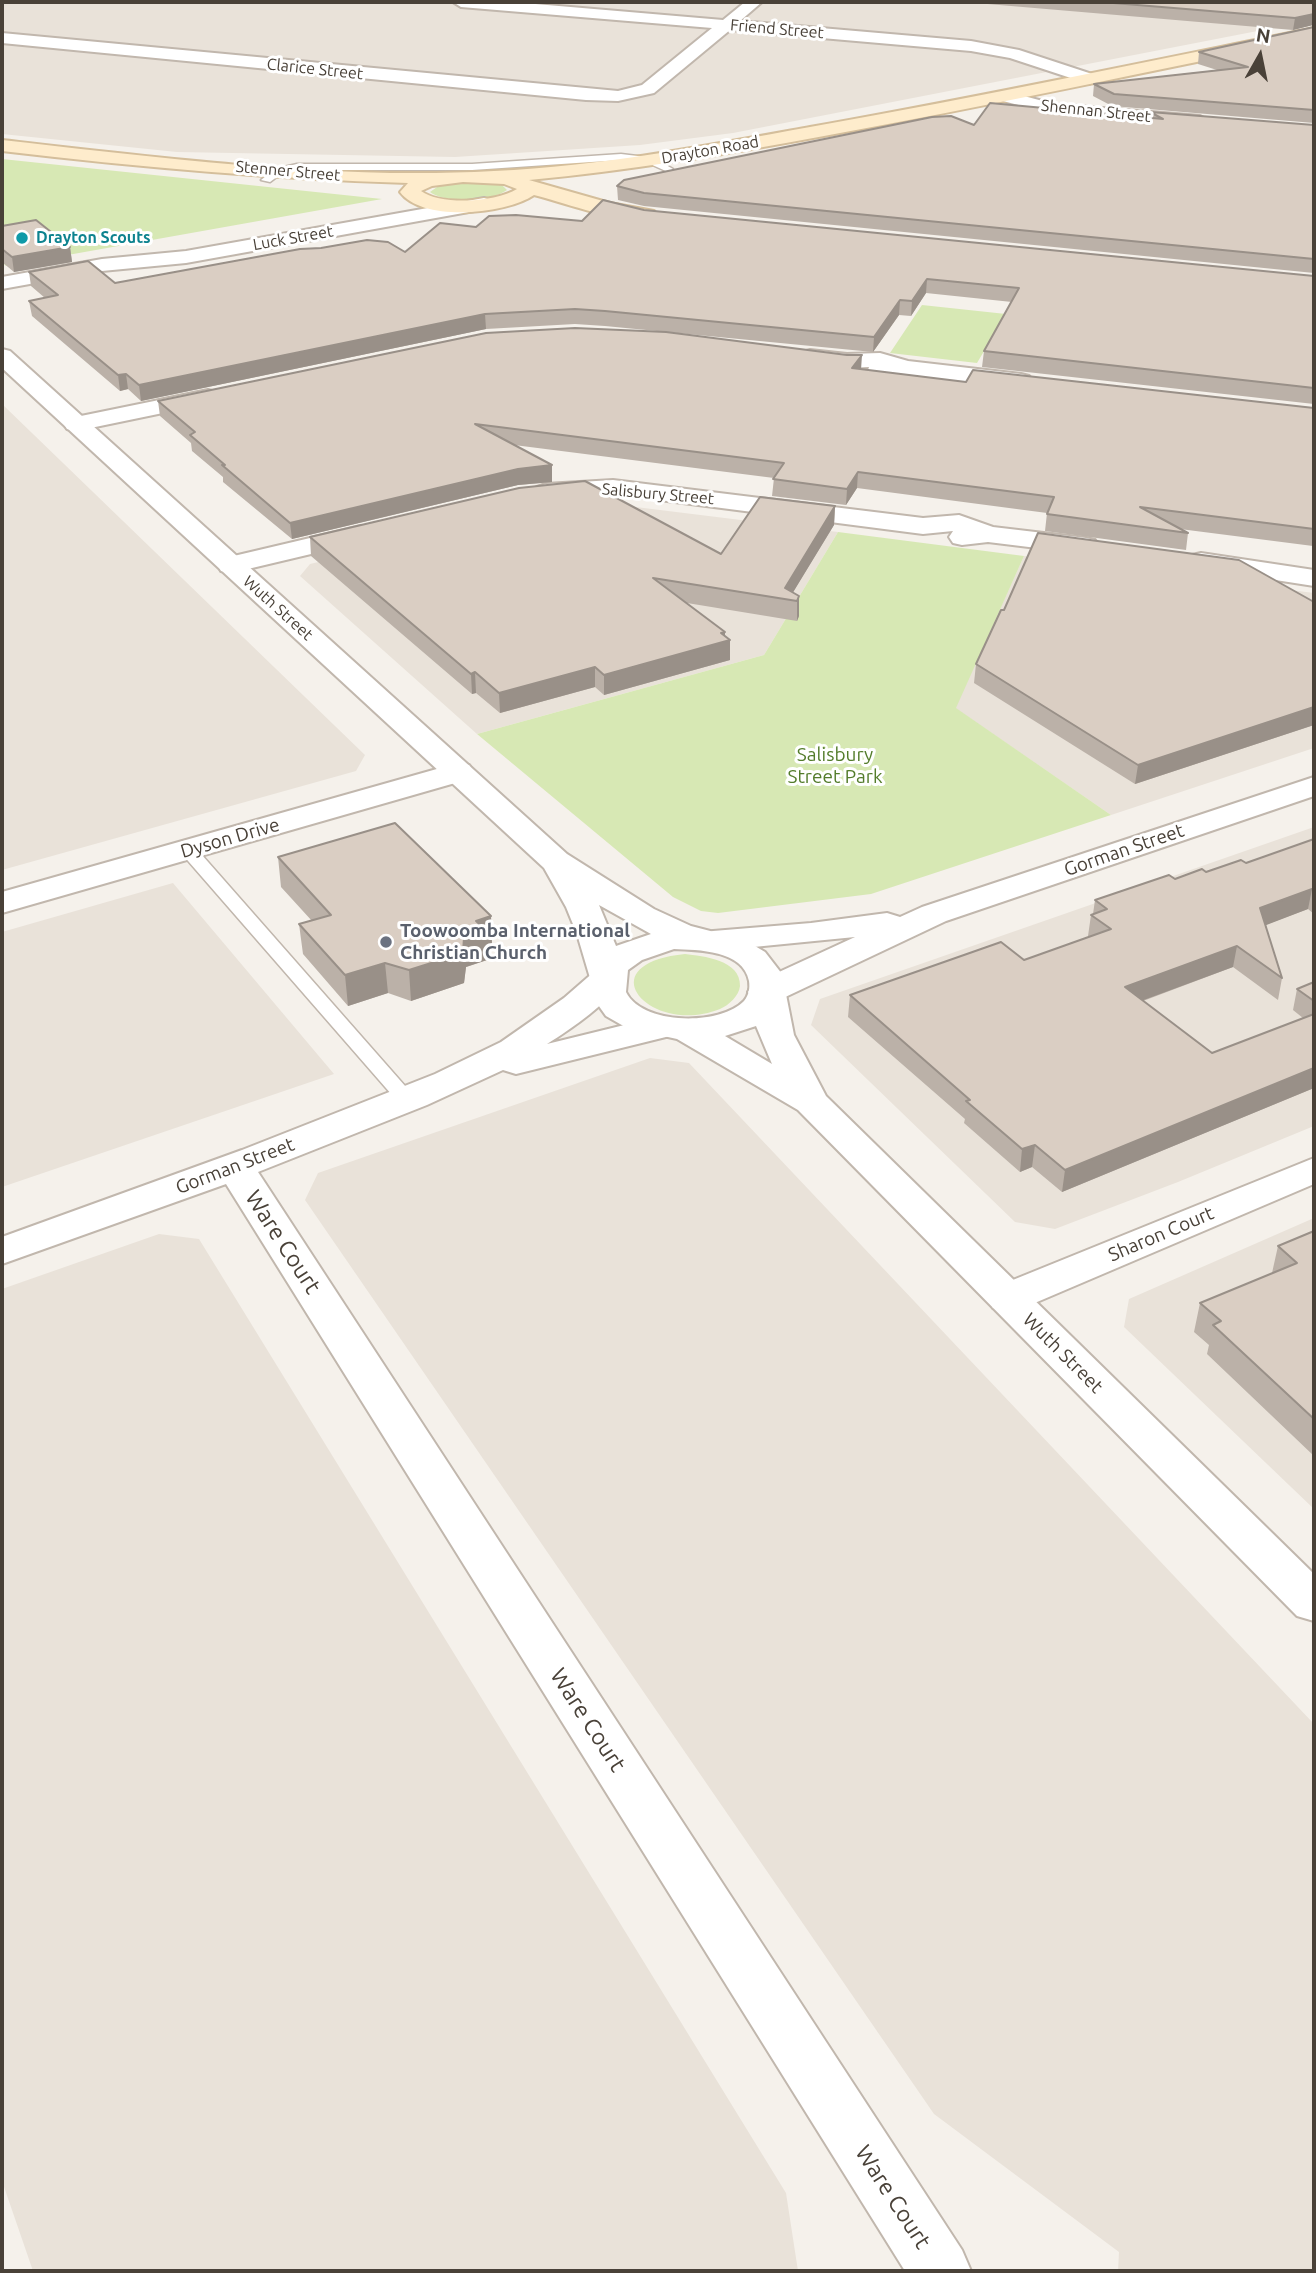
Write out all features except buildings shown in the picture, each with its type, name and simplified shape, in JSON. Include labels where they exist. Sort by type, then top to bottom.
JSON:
[{"type":"main road","name":"Drayton Road","points":[[527,186],[573,177],[668,170],[848,133],[1005,96],[1314,33]]},
{"type":"main road","name":"Drayton Road","points":[[493,177],[599,168],[926,113]]},
{"type":"main road","name":"Stenner Street","points":[[2,146],[272,176],[413,196],[442,204],[485,204]]},
{"type":"main road","points":[[587,203],[582,194],[586,185],[613,175]]},
{"type":"main road","name":"Stenner Street","points":[[272,176],[445,178]]},
{"type":"main road","points":[[413,196],[412,188],[418,184],[445,178],[493,177],[587,203],[644,215]]},
{"type":"main road","points":[[485,204],[518,198],[524,195],[527,186]]},
{"type":"main road","points":[[485,204],[533,204],[610,214],[671,218]]},
{"type":"street","name":"Friend Street","points":[[461,2],[986,48],[1089,79]]},
{"type":"street","points":[[725,25],[754,2]]},
{"type":"street","name":"Clarice Street","points":[[2,38],[586,95],[628,94],[648,89],[725,25]]},
{"type":"street","name":"Shennan Street","points":[[1005,96],[1053,108],[1218,123]]},
{"type":"street","name":"Luck Street","points":[[2,283],[102,265],[166,249],[383,215],[405,207],[413,196]]},
{"type":"street","name":"Luck Street","points":[[102,265],[186,257],[485,204]]},
{"type":"street","points":[[794,355],[847,361],[873,370],[906,368],[1040,383]]},
{"type":"street","name":"Wuth Street","points":[[2,356],[555,861],[642,917],[677,933],[706,940]]},
{"type":"street","points":[[76,424],[233,392]]},
{"type":"street","name":"Salisbury Street","points":[[519,496],[581,489],[644,490],[923,526],[952,536],[988,534],[1111,550]]},
{"type":"street","points":[[231,565],[384,528]]},
{"type":"street","points":[[1180,558],[1314,578]]},
{"type":"street","name":"Dyson Drive","points":[[2,903],[458,772]]},
{"type":"street","name":"Gorman Street","points":[[766,993],[934,915],[1314,786]]},
{"type":"street","name":"Wuth Street","points":[[555,861],[584,908],[595,932],[607,977]]},
{"type":"street","name":"Gorman Street","points":[[706,940],[811,933],[934,915]]},
{"type":"street","points":[[674,939],[706,940],[737,949],[755,961],[766,976],[766,993],[756,1008],[739,1019],[715,1027],[675,1028],[636,1020],[618,1008],[608,993],[607,977],[615,963],[629,951],[674,939]]},
{"type":"street","name":"Gorman Street","points":[[2,1251],[236,1168],[467,1075],[527,1044],[553,1027],[607,977]]},
{"type":"street","name":"Wuth Street","points":[[766,993],[776,1035],[811,1102]]},
{"type":"street","name":"Wuth Street","points":[[675,1028],[811,1102],[1314,1603]]},
{"type":"street","name":"Gorman Street","points":[[467,1075],[675,1028]]},
{"type":"street","name":"Ware Court","points":[[236,1168],[940,2271]]},
{"type":"street","name":"Sharon Court","points":[[1008,1298],[1314,1170]]},
{"type":"lane","points":[[272,176],[303,167],[472,167],[621,157],[650,160],[668,170]]},
{"type":"lane","points":[[188,850],[406,1099]]},
{"type":"shaded area","points":[[2,2],[1314,2],[1314,20],[733,133],[640,145],[455,157],[177,152],[2,134]]},
{"type":"shaded area","points":[[2,404],[365,755],[356,771],[2,870]]},
{"type":"shaded area","points":[[579,500],[838,532],[764,655],[477,734],[300,576],[310,564]]},
{"type":"shaded area","points":[[1024,556],[1314,593],[1314,748],[1111,815],[955,708]]},
{"type":"shaded area","points":[[1314,827],[1314,1126],[1178,1182],[1055,1229],[1015,1222],[811,1025],[820,999]]},
{"type":"shaded area","points":[[173,883],[334,1074],[2,1187],[2,932]]},
{"type":"shaded area","points":[[650,1058],[689,1063],[1314,1724],[1314,2271],[1118,2271],[1119,2252],[934,2114],[305,1200],[318,1173]]},
{"type":"shaded area","points":[[1314,1218],[1314,1509],[1124,1327],[1129,1299]]},
{"type":"shaded area","points":[[159,1234],[199,1239],[786,2193],[798,2271],[33,2271],[2,2181],[2,1289]]},
{"type":"green space","points":[[2,159],[382,199],[6,266],[2,262]]},
{"type":"green space","points":[[615,160],[520,172],[346,173],[472,169]]},
{"type":"green space","points":[[476,182],[502,185],[507,190],[490,197],[468,200],[437,196],[430,192],[440,185]]},
{"type":"green space","points":[[922,305],[1006,314],[977,363],[890,353]]},
{"type":"green space","name":"Salisbury Street Park","points":[[838,532],[1024,556],[956,708],[1111,815],[871,894],[718,913],[701,911],[673,897],[477,734],[764,655]]},
{"type":"green space","points":[[685,954],[720,961],[734,970],[739,977],[740,986],[733,1000],[720,1009],[695,1015],[671,1014],[652,1007],[639,996],[634,983],[639,971],[655,960]]},
{"type":"place","name":"Drayton Scouts","points":[[22,238]]},
{"type":"place","name":"Toowoomba International Christian Church","points":[[386,942]]}]
